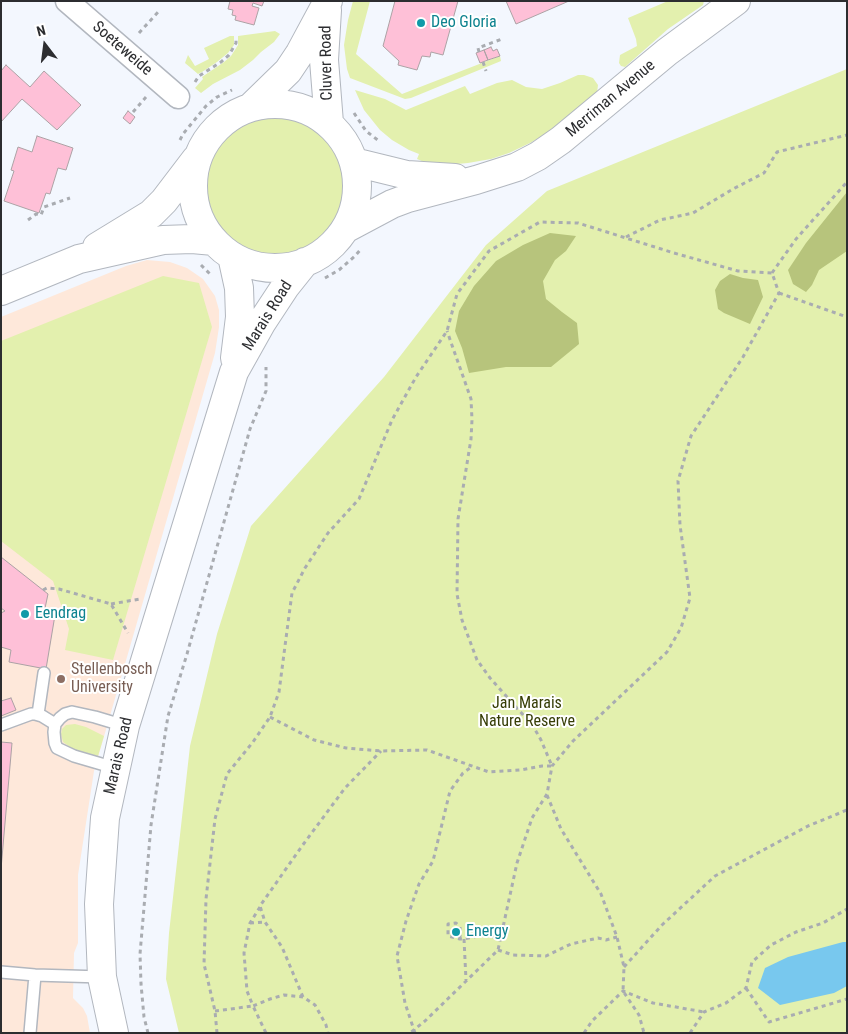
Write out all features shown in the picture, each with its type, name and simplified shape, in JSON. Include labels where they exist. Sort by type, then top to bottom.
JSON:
[{"type":"street","name":"Soeteweide","points":[[67,1],[178,97]]},
{"type":"street","name":"Cluver Road","points":[[251,107],[288,71],[300,53],[327,2]]},
{"type":"street","name":"Cluver Road","points":[[327,2],[324,60],[340,115]]},
{"type":"street","name":"Merriman Avenue","points":[[356,236],[385,208],[408,198],[517,167],[538,156],[561,140],[729,3]]},
{"type":"street","points":[[1,291],[79,259],[163,240],[192,239],[223,249],[250,264],[313,271],[321,254],[334,242],[356,236],[352,213],[357,196],[357,179],[354,162],[340,134],[340,115],[315,114],[300,107],[284,104],[267,104],[251,107],[234,114],[207,139],[198,156],[164,201],[151,214],[79,259]]},
{"type":"street","points":[[198,156],[193,173],[193,192],[196,210],[203,226],[223,249]]},
{"type":"street","name":"Merriman Avenue","points":[[354,162],[407,175],[476,180]]},
{"type":"street","name":"Marais Road","points":[[114,1033],[102,977],[99,904],[105,818],[125,726],[234,372],[240,317],[239,288],[223,249]]},
{"type":"street","name":"Marais Road","points":[[234,372],[262,322],[285,287],[313,271]]},
{"type":"lane","points":[[38,714],[44,673]]},
{"type":"lane","points":[[115,768],[74,756],[57,748],[54,743],[55,724],[65,714],[72,712],[125,726]]},
{"type":"lane","points":[[1,725],[31,714],[38,714],[55,724]]},
{"type":"lane","points":[[1,972],[102,977]]},
{"type":"lane","points":[[30,1033],[35,975]]},
{"type":"path","points":[[144,28],[159,11]]},
{"type":"path","points":[[200,76],[229,55],[236,43],[236,37]]},
{"type":"path","points":[[479,52],[478,48],[502,39]]},
{"type":"path","points":[[483,62],[486,70]]},
{"type":"path","points":[[133,112],[147,96]]},
{"type":"path","points":[[340,115],[381,143]]},
{"type":"path","points":[[626,238],[660,220],[693,213],[764,173],[778,152],[847,135]]},
{"type":"path","points":[[772,273],[796,239],[847,182]]},
{"type":"path","points":[[28,220],[36,214],[41,215],[44,207],[70,198]]},
{"type":"path","points":[[217,1033],[215,1012],[204,964],[206,899],[215,819],[227,774],[270,718],[280,692],[292,593],[305,568],[328,533],[359,499],[392,420],[416,377],[447,331],[457,294],[489,250],[540,222],[578,223],[738,271],[772,273]]},
{"type":"path","points":[[313,271],[344,265],[355,256],[356,236]]},
{"type":"path","points":[[199,264],[212,276]]},
{"type":"path","points":[[473,766],[463,773],[450,791],[433,861],[419,884],[406,921],[397,956],[405,1003],[413,1032],[498,950],[517,863],[532,818],[547,794],[552,766],[573,740],[667,652],[681,628],[690,598],[680,525],[678,481],[691,436],[743,357],[779,293],[772,273]]},
{"type":"path","points":[[779,293],[847,317]]},
{"type":"path","points":[[447,331],[471,399],[471,439],[458,519],[457,594],[462,620],[476,660],[532,726],[541,740],[552,766]]},
{"type":"path","points":[[148,1033],[144,1017],[140,954],[151,825],[168,716],[250,429],[266,391],[266,361]]},
{"type":"path","points":[[43,590],[47,588],[60,589],[111,604],[146,596]]},
{"type":"path","points":[[111,604],[128,634]]},
{"type":"path","points":[[270,718],[314,740],[346,748],[381,751],[427,750],[490,772],[552,766]]},
{"type":"path","points":[[266,1033],[247,991],[244,953],[250,923],[302,846],[346,788],[381,751]]},
{"type":"path","points":[[547,794],[561,829],[601,894],[617,937],[624,967],[623,991],[638,1015],[644,1033]]},
{"type":"path","points":[[624,967],[662,924],[715,876],[808,826],[847,810]]},
{"type":"path","points":[[260,906],[265,922],[282,947],[303,997]]},
{"type":"path","points":[[623,991],[653,1003],[704,1012],[726,1003],[746,988],[752,962],[771,945],[796,932],[823,923],[847,909]]},
{"type":"path","points":[[250,923],[265,922]]},
{"type":"path","points":[[466,980],[462,939],[460,927],[456,923],[448,924],[448,936],[462,939],[483,935],[500,938]]},
{"type":"path","points":[[498,950],[513,955],[546,956],[571,944],[598,938],[606,940],[617,937]]},
{"type":"path","points":[[746,988],[769,1022],[847,999]]},
{"type":"path","points":[[584,1033],[592,1021],[623,991]]},
{"type":"path","points":[[215,1012],[253,1006],[284,995],[303,997],[315,1005],[326,1025],[328,1033]]},
{"type":"path","points":[[690,1033],[704,1012]]},
{"type":"shaded area","name":"Stellenbosch University","points":[[147,260],[170,262],[187,268],[203,279],[215,296],[219,310],[219,327],[215,353],[94,771],[78,875],[78,943],[74,953],[73,998],[83,1008],[87,1016],[90,1033],[1,1033],[1,317],[126,266]]},
{"type":"green space","points":[[353,1],[370,1],[356,54],[402,94],[500,56],[501,61],[405,99],[350,78],[344,45]]},
{"type":"green space","points":[[668,1],[704,1],[703,5],[668,29],[625,67],[621,66],[619,63],[620,55],[637,46],[628,18]]},
{"type":"green space","points":[[275,31],[280,34],[274,42],[240,70],[213,84],[201,93],[195,88],[203,79],[202,77],[231,56],[238,45],[238,36]]},
{"type":"green space","points":[[234,36],[234,45],[228,53],[202,72],[198,74],[185,63],[188,55],[195,66],[209,59],[204,48]]},
{"type":"green space","name":"Jan Marais Nature Reserve","points":[[847,69],[847,1033],[179,1033],[166,979],[169,933],[190,746],[217,634],[251,526],[384,377],[486,245],[547,191]]},
{"type":"green space","points":[[578,75],[593,78],[598,85],[597,93],[556,128],[509,153],[491,159],[446,165],[424,162],[417,159],[419,154],[392,140],[380,130],[364,110],[355,90],[385,99],[406,110],[465,86],[470,94],[497,83],[512,80],[526,87],[542,89]]},
{"type":"green space","points":[[276,115],[290,116],[303,120],[326,136],[342,159],[346,172],[346,200],[342,213],[326,236],[303,252],[290,256],[276,257],[262,256],[249,252],[226,236],[210,213],[206,200],[205,186],[206,172],[210,159],[226,136],[249,120],[262,116]]},
{"type":"green space","points":[[847,192],[847,251],[819,270],[812,285],[806,292],[793,284],[788,270],[806,243]]},
{"type":"green space","points":[[550,233],[576,236],[566,251],[555,260],[543,281],[546,299],[577,323],[579,344],[551,367],[506,367],[469,373],[455,331],[459,311],[474,286],[496,261],[523,245]]},
{"type":"green space","points":[[730,274],[758,280],[763,297],[750,324],[718,309],[715,290],[720,281]]},
{"type":"green space","points":[[163,276],[199,283],[212,327],[113,660],[65,650],[69,629],[53,581],[1,541],[1,341]]},
{"type":"green space","points":[[75,724],[104,736],[98,756],[73,749],[63,742],[62,729],[66,725]]},
{"type":"water","points":[[847,942],[847,986],[834,993],[780,1005],[758,988],[765,968],[788,957]]},
{"type":"building","points":[[230,1],[264,1],[262,6],[253,3],[252,6],[259,8],[254,25],[235,20],[236,16],[232,15],[233,10],[228,9]]},
{"type":"building","name":"Deo Gloria","points":[[395,1],[458,1],[443,55],[431,52],[430,57],[422,56],[417,70],[398,65],[399,61],[383,46]]},
{"type":"building","points":[[506,1],[569,1],[516,24]]},
{"type":"building","points":[[491,47],[493,51],[497,49],[500,56],[488,60],[484,50]]},
{"type":"building","points":[[484,50],[488,60],[480,63],[476,53]]},
{"type":"building","points":[[6,65],[30,87],[44,71],[81,105],[57,130],[22,99],[1,122],[1,71]]},
{"type":"building","points":[[128,111],[135,117],[130,124],[123,118]]},
{"type":"building","points":[[37,136],[73,148],[66,170],[58,168],[50,194],[46,193],[39,213],[4,201],[14,171],[11,170],[18,147],[32,152]]},
{"type":"building","name":"Eendrag","points":[[1,557],[48,594],[44,613],[55,615],[46,669],[9,662],[11,650],[1,647],[1,613],[5,611],[1,608]]},
{"type":"building","points":[[11,698],[16,710],[1,716],[1,701]]},
{"type":"building","points":[[1,742],[12,743],[1,869]]},
{"type":"place","name":"Deo Gloria","points":[[421,23]]},
{"type":"place","name":"Eendrag","points":[[25,614]]},
{"type":"place","name":"Stellenbosch University","points":[[61,679]]},
{"type":"place","name":"Energy","points":[[456,932]]}]
